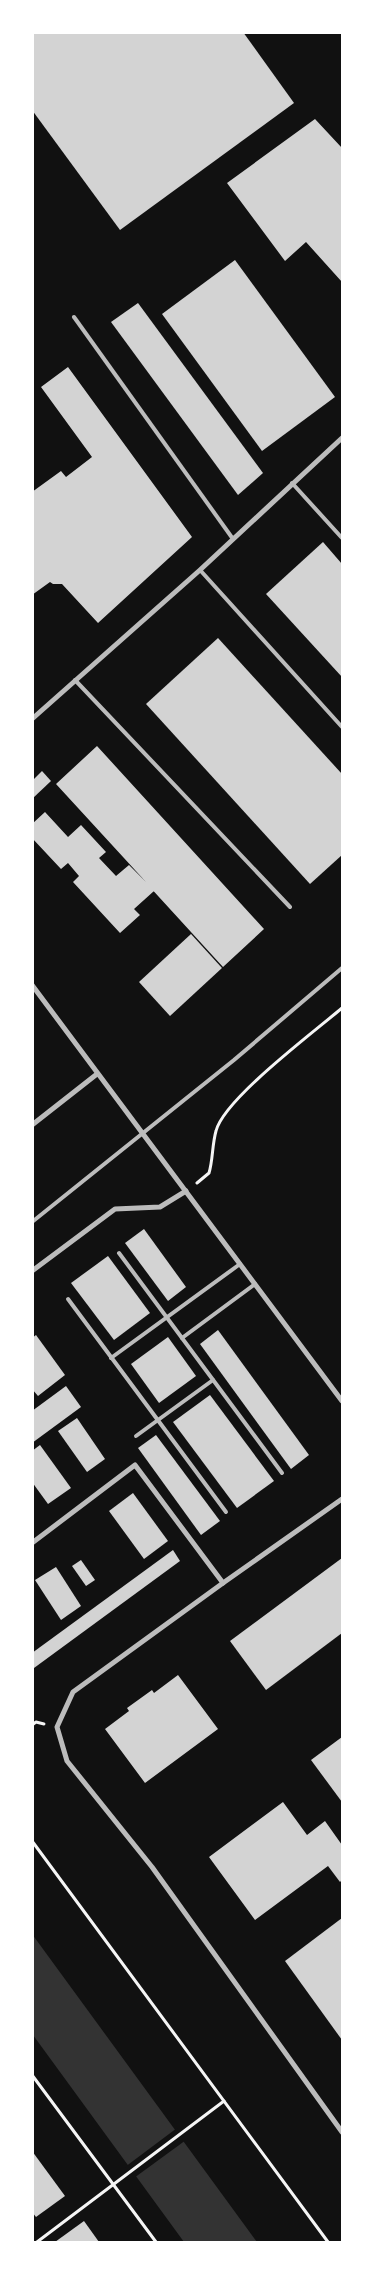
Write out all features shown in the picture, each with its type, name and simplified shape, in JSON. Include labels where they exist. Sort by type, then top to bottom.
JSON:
[{"type":"street","points":[[32,719],[200,570],[342,438]]},
{"type":"street","points":[[32,985],[342,1401]]},
{"type":"street","points":[[32,1125],[97,1074]]},
{"type":"street","points":[[32,1271],[115,1209],[160,1207],[186,1191]]},
{"type":"street","points":[[32,1543],[134,1466],[223,1582]]},
{"type":"street","points":[[342,1499],[223,1582],[73,1692],[57,1727],[67,1761],[152,1867],[342,2132]]},
{"type":"lane","points":[[74,317],[233,539]]},
{"type":"lane","points":[[292,483],[342,538]]},
{"type":"lane","points":[[200,570],[342,727]]},
{"type":"lane","points":[[75,680],[290,907]]},
{"type":"lane","points":[[32,1222],[144,1134],[342,968]]},
{"type":"lane","points":[[119,1253],[282,1473]]},
{"type":"lane","points":[[111,1358],[240,1264]]},
{"type":"lane","points":[[182,1338],[255,1284]]},
{"type":"lane","points":[[68,1299],[226,1512]]},
{"type":"lane","points":[[136,1436],[213,1380]]},
{"type":"path","points":[[186,1191],[209,1173],[216,1130],[225,1115],[253,1084],[342,1008]]},
{"type":"path","points":[[32,1841],[328,2242]]},
{"type":"path","points":[[32,2076],[156,2242]]},
{"type":"path","points":[[37,2242],[124,2179],[224,2101]]},
{"type":"shaded area","points":[[32,1934],[257,2242],[184,2242],[33,2035]]},
{"type":"pier","points":[[177,2128],[186,2140],[134,2178],[125,2167]]},
{"type":"building","points":[[32,32],[243,32],[294,103],[120,230],[32,110]]},
{"type":"building","points":[[315,119],[342,148],[342,282],[306,242],[285,261],[227,183]]},
{"type":"building","points":[[235,260],[335,397],[262,451],[162,314]]},
{"type":"building","points":[[138,303],[263,473],[238,495],[111,322]]},
{"type":"building","points":[[68,367],[192,537],[98,623],[62,584],[50,582],[32,595],[32,492],[61,471],[66,477],[92,457],[41,387]]},
{"type":"building","points":[[323,542],[342,564],[342,677],[266,594]]},
{"type":"building","points":[[218,638],[342,774],[342,855],[310,884],[146,704]]},
{"type":"building","points":[[97,746],[264,929],[223,967],[154,891],[134,909],[140,915],[120,933],[73,882],[79,876],[68,863],[61,869],[32,838],[32,824],[45,812],[68,837],[81,825],[106,852],[99,858],[116,876],[129,865],[146,882],[56,784]]},
{"type":"building","points":[[42,771],[51,781],[32,799],[32,781]]},
{"type":"building","points":[[191,934],[222,968],[170,1016],[139,982]]},
{"type":"building","points":[[144,1229],[186,1287],[168,1301],[125,1243]]},
{"type":"building","points":[[108,1256],[150,1313],[114,1340],[71,1283]]},
{"type":"building","points":[[218,1330],[309,1455],[291,1469],[200,1344]]},
{"type":"building","points":[[36,1335],[65,1375],[38,1396],[32,1389],[32,1338]]},
{"type":"building","points":[[168,1337],[196,1376],[159,1403],[131,1364]]},
{"type":"building","points":[[66,1386],[81,1407],[32,1443],[32,1411]]},
{"type":"building","points":[[210,1395],[274,1481],[237,1508],[173,1422]]},
{"type":"building","points":[[77,1418],[105,1459],[87,1472],[58,1431]]},
{"type":"building","points":[[156,1435],[220,1521],[201,1535],[138,1448]]},
{"type":"building","points":[[40,1445],[71,1488],[48,1504],[32,1482],[32,1451]]},
{"type":"building","points":[[133,1493],[168,1541],[144,1559],[109,1511]]},
{"type":"building","points":[[173,1550],[180,1561],[34,1668],[32,1653]]},
{"type":"building","points":[[342,1558],[342,1633],[266,1690],[230,1641]]},
{"type":"building","points":[[81,1560],[95,1580],[86,1586],[72,1566]]},
{"type":"building","points":[[56,1567],[81,1606],[61,1620],[35,1580]]},
{"type":"building","points":[[178,1675],[218,1729],[145,1783],[105,1729],[129,1711],[127,1708],[152,1690],[154,1693]]},
{"type":"building","points":[[342,1737],[342,1802],[311,1760]]},
{"type":"building","points":[[283,1802],[307,1835],[325,1821],[342,1845],[342,1880],[340,1882],[328,1866],[255,1920],[209,1857]]},
{"type":"building","points":[[342,1918],[342,2040],[285,1961]]},
{"type":"building","points":[[32,2151],[65,2196],[36,2217],[32,2212]]},
{"type":"building","points":[[84,2221],[99,2242],[55,2242]]}]
